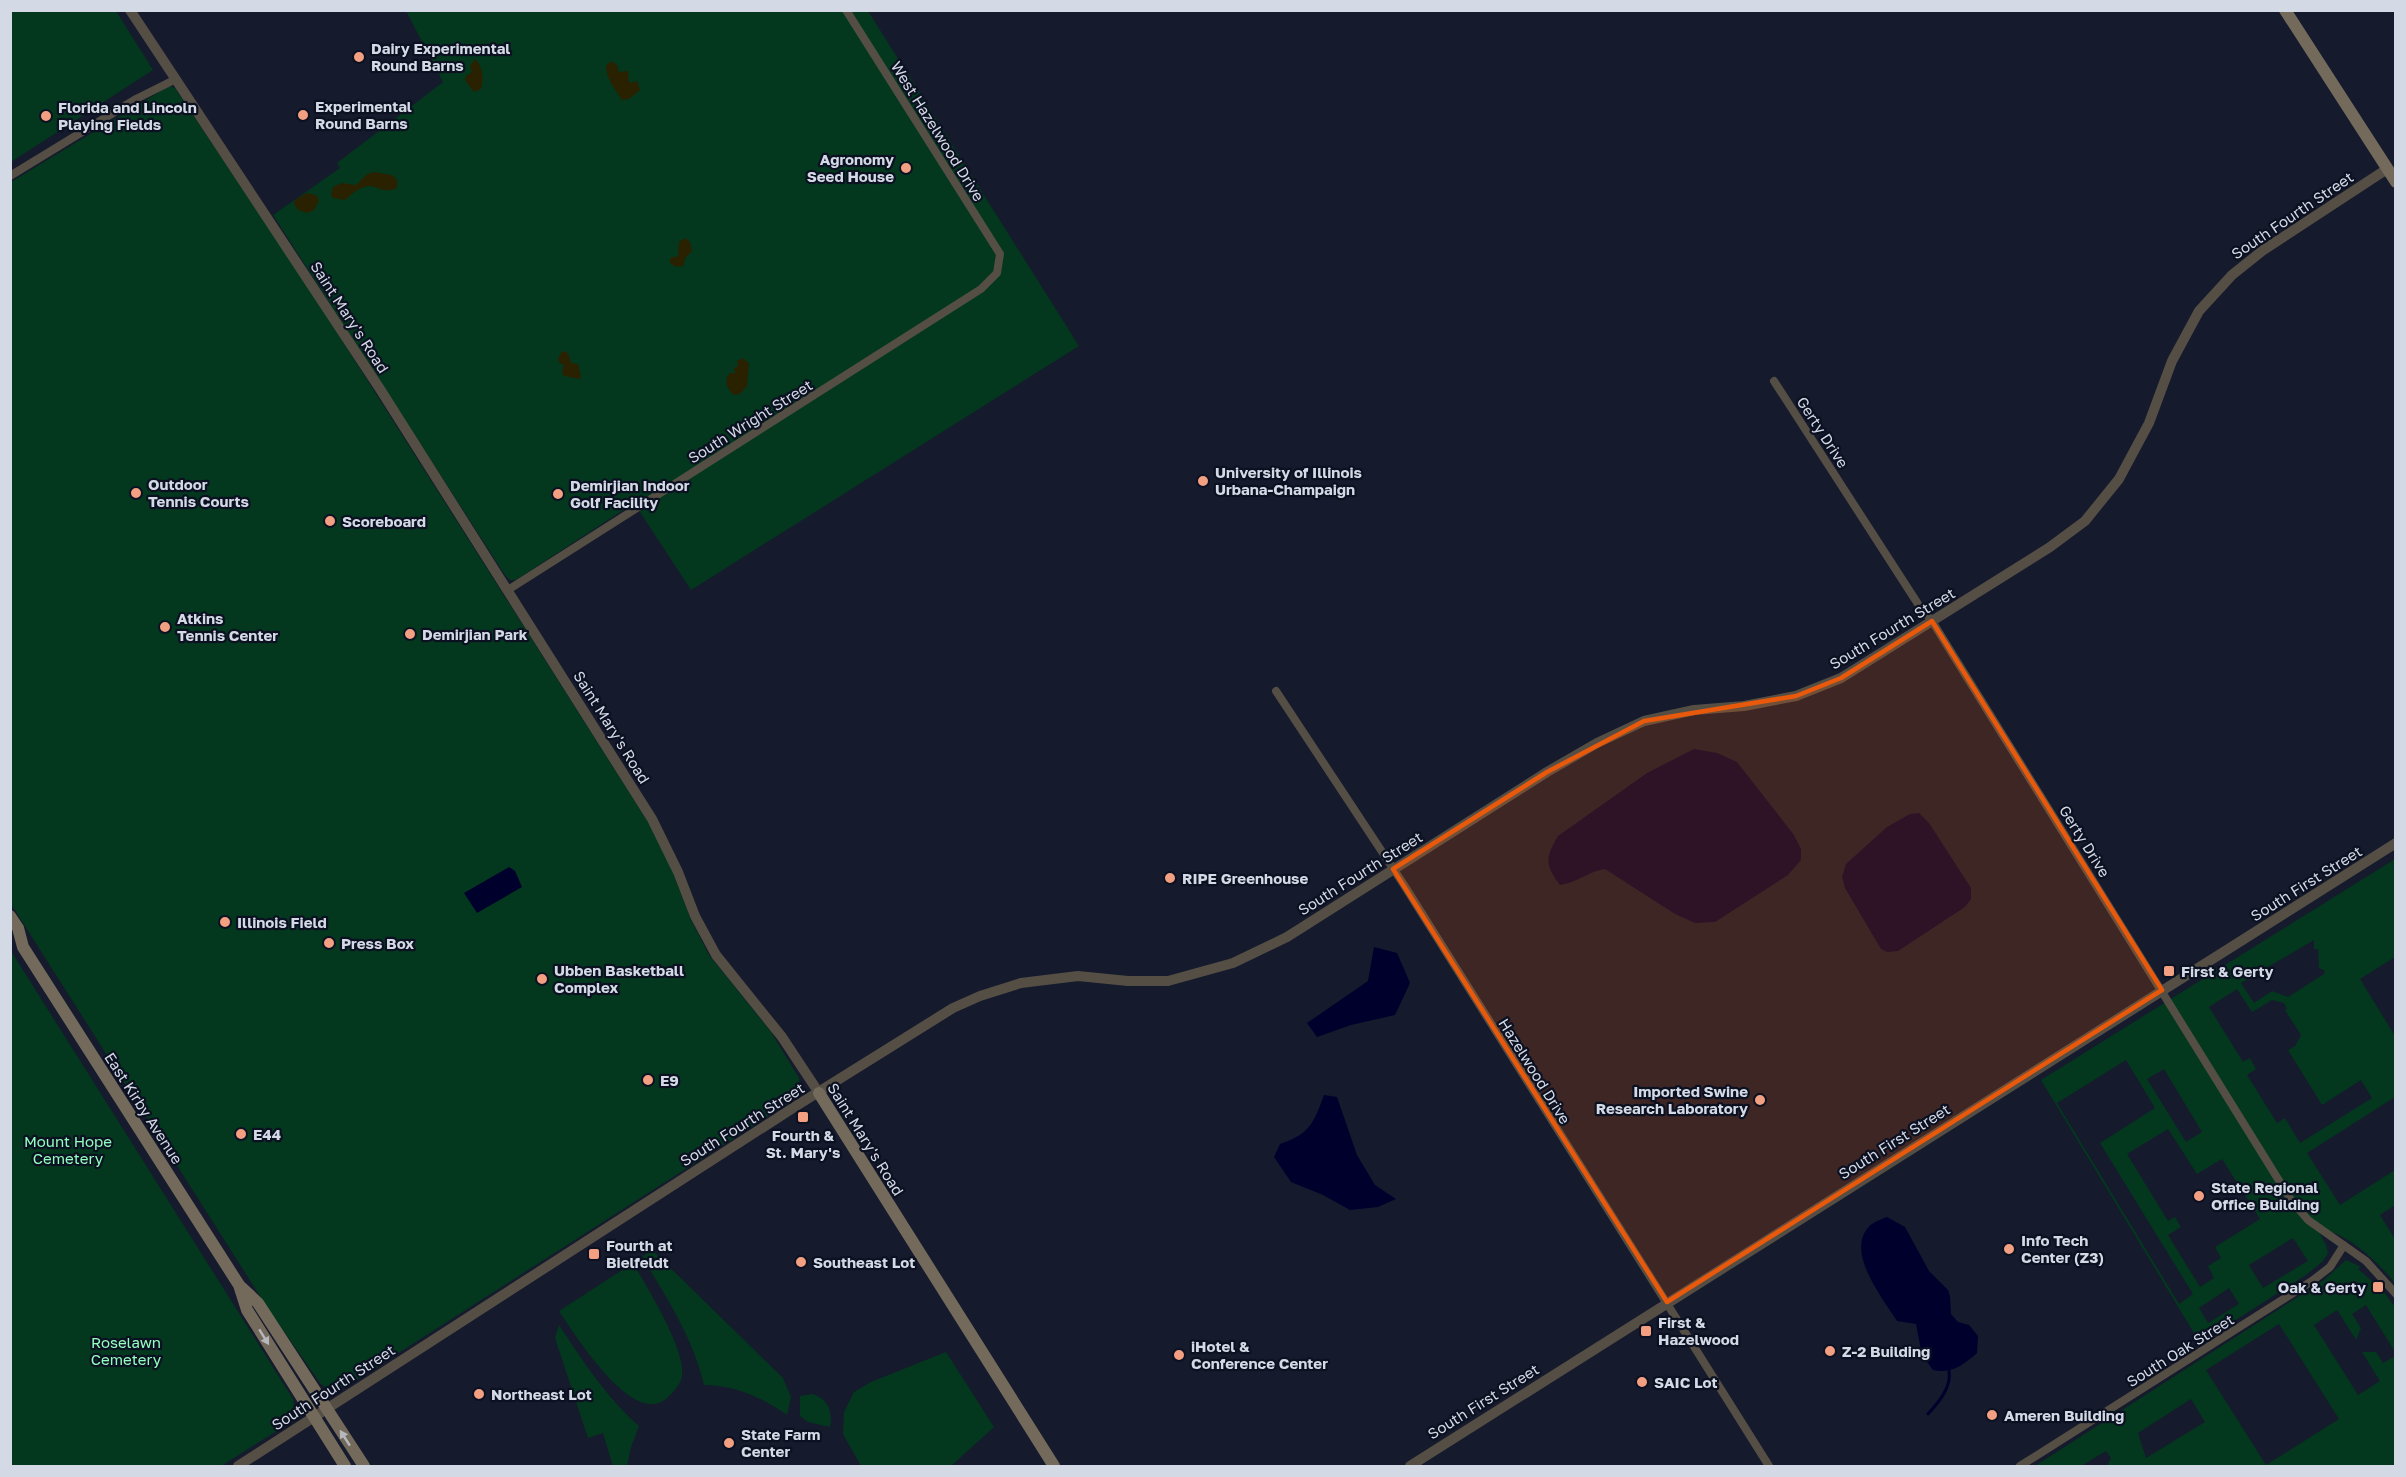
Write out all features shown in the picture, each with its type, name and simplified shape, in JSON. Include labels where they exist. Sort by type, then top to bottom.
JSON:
[{"type":"main road","points":[[2285,10],[2396,182]]},
{"type":"main road","name":"East Kirby Avenue","points":[[10,916],[18,928],[23,947],[239,1285],[258,1303],[364,1467]]},
{"type":"main road","name":"East Kirby Avenue","points":[[10,937],[23,947]]},
{"type":"main road","name":"Saint Mary's Road","points":[[819,1093],[1054,1467]]},
{"type":"main road","name":"East Kirby Avenue","points":[[239,1285],[247,1310],[345,1467]]},
{"type":"street","name":"Saint Mary's Road","points":[[130,10],[174,80],[222,147],[508,590],[652,819],[678,872],[695,916],[716,955],[782,1037],[819,1093]]},
{"type":"street","name":"West Hazelwood Drive","points":[[846,10],[1000,254],[999,268]]},
{"type":"street","points":[[10,176],[136,99],[174,80]]},
{"type":"street","name":"South Fourth Street","points":[[238,1467],[953,1008],[980,996],[1021,983],[1078,976],[1128,981],[1168,981],[1233,963],[1287,937],[1547,772],[1597,743],[1644,721],[1694,710],[1744,706],[1796,696],[1841,678],[2050,547],[2085,521],[2120,479],[2149,423],[2172,361],[2199,311],[2232,275],[2262,251],[2387,169]]},
{"type":"street","name":"South Wright Street","points":[[508,590],[937,319],[981,290],[990,282],[999,268]]},
{"type":"street","name":"Gerty Drive","points":[[1774,381],[1918,604],[1932,621],[2291,1200],[2308,1220],[2379,1273],[2396,1294]]},
{"type":"street","name":"Hazelwood Drive","points":[[1276,691],[1394,869],[1526,1083],[1667,1302],[1769,1467]]},
{"type":"street","name":"South First Street","points":[[1410,1467],[1667,1302],[2396,843]]},
{"type":"street","name":"South Oak Street","points":[[2020,1467],[2312,1281],[2330,1267],[2344,1245]]},
{"type":"highlighted area","points":[[1932,621],[2162,990],[1667,1302],[1393,869],[1547,772],[1644,721],[1796,696],[1841,678]]},
{"type":"green space","name":"Florida and Lincoln Playing Fields","points":[[10,11],[116,11],[153,70],[11,162]]},
{"type":"green space","points":[[406,11],[868,11],[1079,346],[691,590],[634,503],[516,580],[510,580],[273,215],[340,168],[337,163],[443,82]]},
{"type":"green space","points":[[169,86],[175,88],[308,287],[653,830],[667,857],[691,920],[709,955],[771,1032],[799,1078],[800,1087],[790,1102],[350,1384],[334,1389],[327,1388],[320,1383],[265,1304],[11,904],[11,182]]},
{"type":"green space","points":[[2395,859],[2395,957],[2360,979],[2395,1036],[2395,1097],[2307,1153],[2340,1205],[2395,1170],[2395,1205],[2380,1215],[2395,1239],[2395,1283],[2360,1249],[2340,1235],[2317,1228],[2328,1253],[2323,1261],[2306,1275],[2200,1343],[2041,1080]],"holes":[[[2314,940],[2314,949],[2318,949],[2319,968],[2325,971],[2324,974],[2288,997],[2272,991],[2254,1003],[2241,983]],[[2237,989],[2252,1012],[2272,1000],[2284,1003],[2287,1009],[2285,1010],[2301,1035],[2295,1046],[2288,1050],[2322,1105],[2361,1080],[2372,1098],[2300,1143],[2285,1118],[2277,1123],[2247,1075],[2256,1069],[2250,1058],[2243,1062],[2209,1007]],[[2126,1060],[2155,1108],[2100,1143],[2193,1294],[2179,1304],[2057,1103]],[[2164,1069],[2202,1132],[2186,1142],[2147,1079]],[[2168,1129],[2197,1174],[2222,1159],[2260,1219],[2215,1247],[2221,1258],[2208,1266],[2214,1278],[2200,1287],[2168,1235],[2181,1227],[2175,1217],[2168,1221],[2127,1154]],[[2293,1238],[2308,1261],[2263,1288],[2249,1265]],[[2229,1288],[2239,1304],[2208,1323],[2199,1308]]]},
{"type":"green space","name":"Roselawn Cemetery","points":[[11,951],[293,1399],[295,1412],[291,1422],[221,1466],[11,1466]]},
{"type":"green space","points":[[652,1250],[783,1378],[791,1397],[787,1415],[768,1403],[738,1390],[704,1385],[686,1335],[642,1257]]},
{"type":"green space","points":[[2346,1260],[2361,1267],[2358,1269],[2372,1281],[2376,1281],[2395,1307],[2395,1352],[2366,1305],[2352,1314],[2361,1328],[2356,1340],[2337,1310],[2314,1325],[2358,1395],[2380,1381],[2362,1352],[2376,1352],[2383,1363],[2395,1356],[2395,1466],[2107,1466],[2111,1458],[2106,1451],[2081,1466],[2035,1466],[2324,1280]],"holes":[[[2279,1324],[2339,1419],[2266,1465],[2206,1370]],[[2191,1399],[2205,1422],[2146,1458],[2138,1433]]]},
{"type":"green space","points":[[633,1263],[672,1334],[682,1364],[682,1376],[676,1388],[667,1398],[653,1404],[638,1401],[622,1390],[591,1356],[559,1311]]},
{"type":"green space","points":[[559,1325],[606,1391],[639,1426],[627,1466],[613,1466],[603,1433],[588,1438],[555,1338]]},
{"type":"green space","points":[[946,1352],[994,1427],[951,1466],[861,1466],[843,1434],[844,1412],[854,1392],[871,1382]]},
{"type":"green space","points":[[812,1394],[826,1402],[831,1416],[830,1427],[808,1422],[800,1416],[800,1396]]},
{"type":"sand","points":[[475,59],[481,69],[482,81],[481,89],[474,92],[465,80],[466,76],[472,72],[470,66]]},
{"type":"sand","points":[[611,61],[617,65],[619,72],[628,71],[629,83],[637,81],[640,90],[629,99],[622,100],[609,80],[606,66]]},
{"type":"sand","points":[[373,172],[392,175],[397,180],[397,188],[384,190],[369,186],[363,187],[345,200],[333,198],[331,194],[333,187],[342,183],[356,185],[366,175]]},
{"type":"sand","points":[[307,193],[316,195],[319,200],[314,210],[307,213],[298,210],[294,203]]},
{"type":"sand","points":[[685,238],[690,242],[692,251],[686,257],[683,266],[676,267],[670,263],[670,258],[678,256],[679,242]]},
{"type":"sand","points":[[562,351],[568,353],[571,363],[578,364],[581,377],[579,379],[564,376],[562,372],[564,364],[560,364],[558,359]]},
{"type":"sand","points":[[743,358],[749,364],[747,386],[740,394],[734,395],[729,390],[726,381],[730,373],[735,373],[734,368],[738,366],[737,361]]},
{"type":"water","points":[[1694,749],[1717,753],[1737,762],[1794,835],[1801,849],[1801,860],[1788,875],[1715,922],[1695,923],[1675,914],[1605,869],[1560,885],[1548,861],[1558,836],[1647,773]]},
{"type":"water","points":[[1919,813],[1929,823],[1971,888],[1971,899],[1965,907],[1898,951],[1887,952],[1881,949],[1845,888],[1842,877],[1846,864],[1887,827],[1910,814]]},
{"type":"water","points":[[509,867],[515,871],[522,887],[477,913],[464,893]]},
{"type":"water","points":[[1374,947],[1397,953],[1410,983],[1395,1015],[1351,1025],[1317,1037],[1307,1023],[1368,981]]},
{"type":"water","points":[[1324,1095],[1337,1097],[1357,1155],[1375,1185],[1396,1199],[1378,1207],[1350,1210],[1323,1195],[1291,1182],[1274,1157],[1280,1144],[1298,1136],[1310,1126]]},
{"type":"water","points":[[1887,1217],[1905,1227],[1929,1271],[1948,1290],[1951,1314],[1958,1322],[1969,1325],[1978,1336],[1977,1353],[1957,1368],[1946,1371],[1933,1370],[1922,1355],[1916,1324],[1897,1321],[1869,1276],[1861,1251],[1862,1239],[1871,1225]]},
{"type":"waterway","points":[[1928,1414],[1946,1389],[1949,1371]]},
{"type":"place","name":"Dairy Experimental Round Barns","points":[[359,57]]},
{"type":"place","name":"Experimental Round Barns","points":[[303,115]]},
{"type":"place","name":"Florida and Lincoln Playing Fields","points":[[46,116]]},
{"type":"place","name":"Agronomy Seed House","points":[[906,168]]},
{"type":"place","name":"University of Illinois Urbana-Champaign","points":[[1203,481]]},
{"type":"place","name":"Outdoor Tennis Courts","points":[[136,493]]},
{"type":"place","name":"Demirjian Indoor Golf Facility","points":[[558,494]]},
{"type":"place","name":"Scoreboard","points":[[330,521]]},
{"type":"place","name":"Atkins Tennis Center","points":[[165,627]]},
{"type":"place","name":"Demirjian Park","points":[[410,634]]},
{"type":"place","name":"RIPE Greenhouse","points":[[1170,878]]},
{"type":"place","name":"Illinois Field","points":[[225,922]]},
{"type":"place","name":"Press Box","points":[[329,943]]},
{"type":"place","name":"First & Gerty","points":[[2169,971]]},
{"type":"place","name":"Ubben Basketball Complex","points":[[542,979]]},
{"type":"place","name":"E9","points":[[648,1080]]},
{"type":"place","name":"Imported Swine Research Laboratory","points":[[1760,1100]]},
{"type":"place","name":"Fourth & St. Mary's","points":[[803,1117]]},
{"type":"place","name":"E44","points":[[241,1134]]},
{"type":"place","name":"State Regional Office Building","points":[[2199,1196]]},
{"type":"place","name":"Info Tech Center (Z3)","points":[[2009,1249]]},
{"type":"place","name":"Fourth at Bielfeldt","points":[[594,1254]]},
{"type":"place","name":"Southeast Lot","points":[[801,1262]]},
{"type":"place","name":"Oak & Gerty","points":[[2378,1287]]},
{"type":"place","name":"First & Hazelwood","points":[[1646,1331]]},
{"type":"place","name":"Z-2 Building","points":[[1830,1351]]},
{"type":"place","name":"iHotel & Conference Center","points":[[1179,1355]]},
{"type":"place","name":"SAIC Lot","points":[[1642,1382]]},
{"type":"place","name":"Northeast Lot","points":[[479,1394]]},
{"type":"place","name":"Ameren Building","points":[[1992,1415]]},
{"type":"place","name":"State Farm Center","points":[[729,1443]]},
{"type":"park label","name":"Mount Hope Cemetery","points":[[68,1150]]}]
